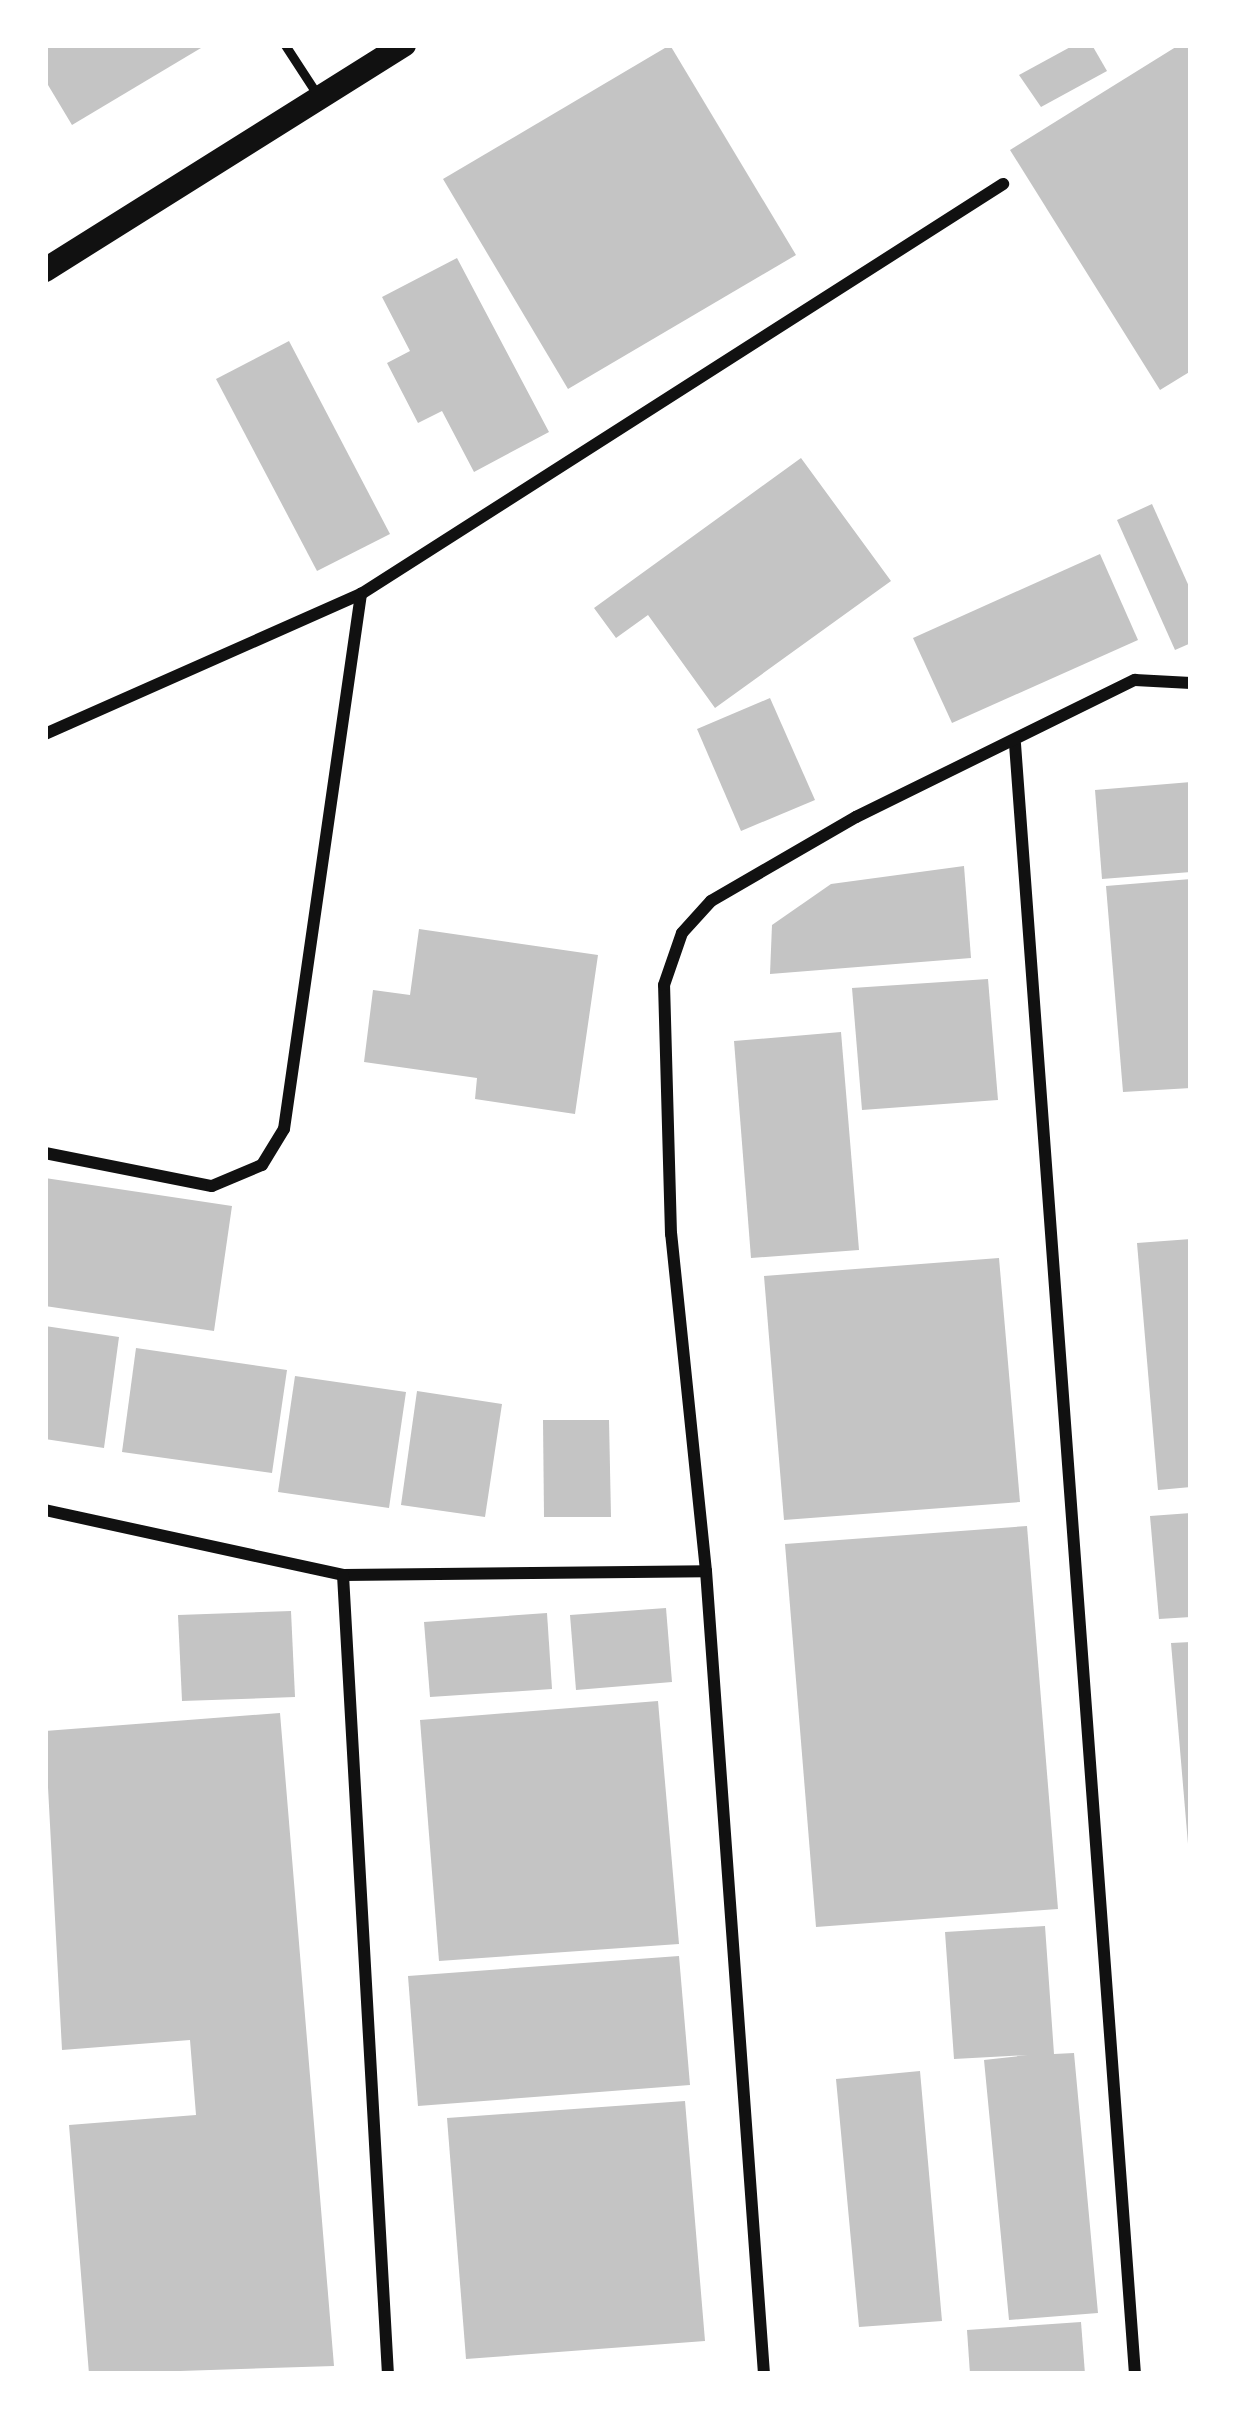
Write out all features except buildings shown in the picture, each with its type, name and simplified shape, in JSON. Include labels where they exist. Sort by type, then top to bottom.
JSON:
[{"type":"main road","points":[[45,269],[404,45]]},
{"type":"street","points":[[45,734],[362,594],[1004,184]]},
{"type":"street","points":[[45,1153],[212,1186],[262,1166],[284,1129],[362,594]]},
{"type":"street","points":[[764,2374],[706,1571],[670,1211],[664,985],[682,933],[712,901],[856,817],[1015,744],[1136,680],[1191,683]]},
{"type":"street","points":[[1015,744],[1135,2374]]},
{"type":"street","points":[[45,1510],[343,1574],[706,1571]]},
{"type":"street","points":[[343,1574],[388,2374]]},
{"type":"lane","points":[[284,45],[320,98]]}]
